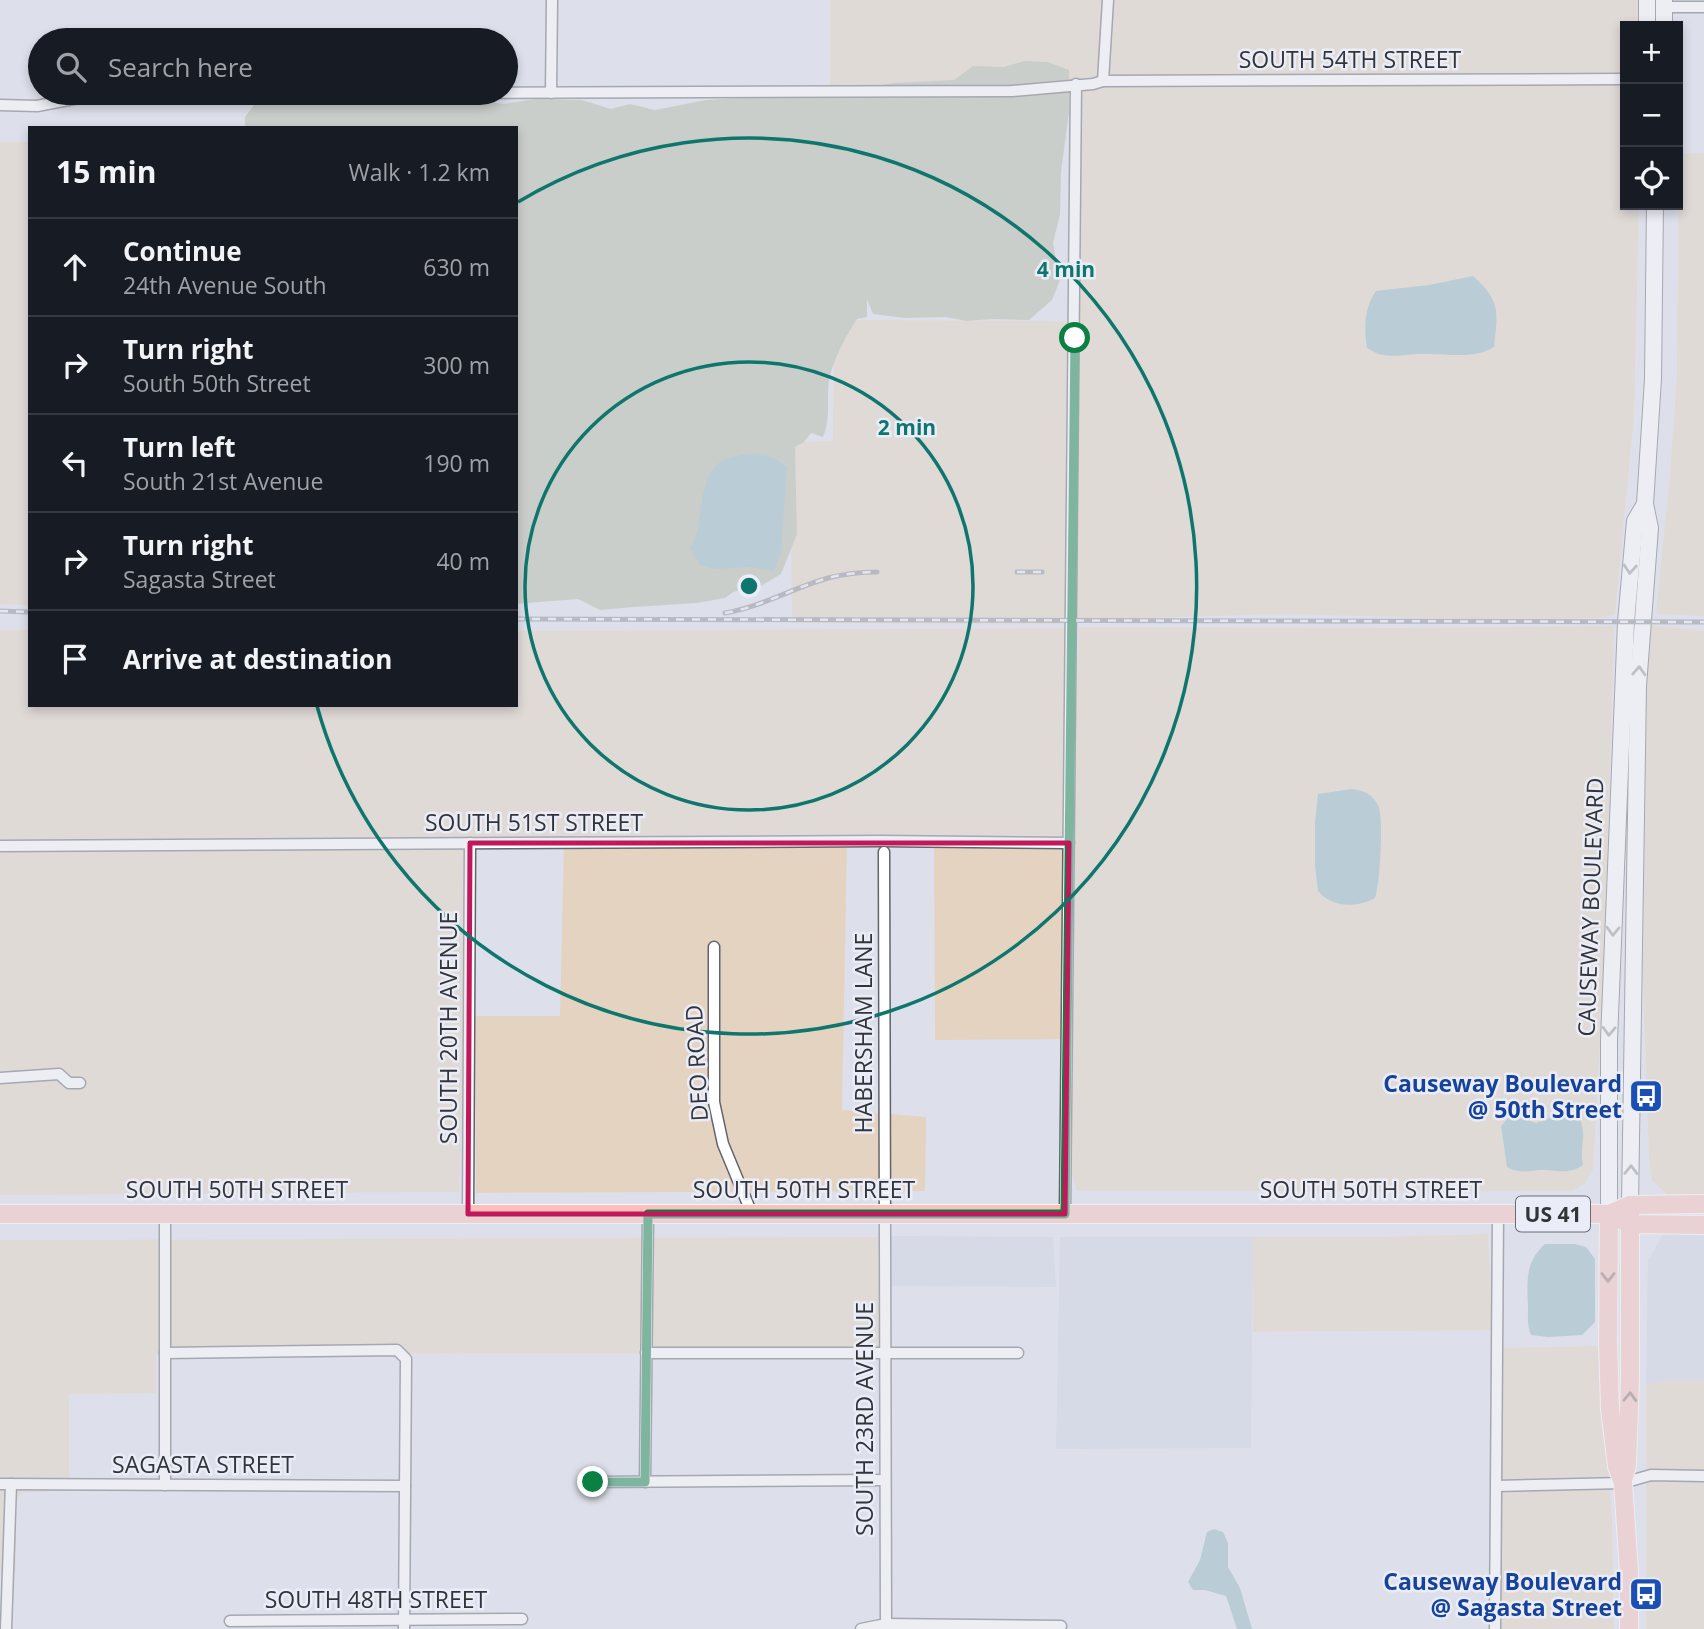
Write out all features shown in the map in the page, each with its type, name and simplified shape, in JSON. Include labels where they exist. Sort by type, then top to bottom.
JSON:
[{"type":"main road","points":[[1647,0],[1647,21]]},
{"type":"main road","points":[[1662,2],[1664,21]]},
{"type":"main road","name":"CAUSEWAY BOULEVARD","points":[[1623,1483],[1627,1465],[1630,1391],[1630,1205],[1638,686],[1650,528],[1645,504],[1653,379],[1655,210]]},
{"type":"main road","name":"CAUSEWAY BOULEVARD","points":[[1629,1629],[1629,1572],[1623,1483],[1617,1466],[1610,1409],[1609,1040],[1626,622],[1635,521],[1645,504]]},
{"type":"main road","points":[[1619,776],[1624,785],[1626,799],[1622,881],[1625,895],[1634,900]]},
{"type":"main road","name":"SOUTH 50TH STREET","points":[[0,1214],[1609,1214],[1630,1205],[1704,1204]]},
{"type":"main road","name":"SOUTH 50TH STREET","points":[[1609,1214],[1630,1224],[1704,1225]]},
{"type":"street","points":[[551,93],[552,0]]},
{"type":"street","points":[[1103,81],[1108,0]]},
{"type":"street","points":[[1662,2],[1704,7]]},
{"type":"street","name":"SOUTH 54TH STREET","points":[[518,93],[1012,90],[1103,81],[1620,79]]},
{"type":"street","points":[[1065,1214],[1076,84]]},
{"type":"street","name":"SOUTH 54TH STREET","points":[[0,105],[42,105]]},
{"type":"street","name":"SOUTH 20TH AVENUE","points":[[468,1214],[470,843]]},
{"type":"street","name":"SOUTH 51ST STREET","points":[[0,846],[1069,843]]},
{"type":"street","name":"HABERSHAM LANE","points":[[884,852],[885,1214]]},
{"type":"street","name":"DEO ROAD","points":[[714,947],[715,1102],[723,1144],[752,1214]]},
{"type":"street","points":[[0,1079],[59,1074],[69,1083],[80,1083]]},
{"type":"street","points":[[165,1214],[165,1485]]},
{"type":"street","points":[[645,1482],[648,1214]]},
{"type":"street","name":"SOUTH 23RD AVENUE","points":[[885,1214],[886,1624]]},
{"type":"street","points":[[1496,1629],[1498,1214]]},
{"type":"street","points":[[165,1353],[397,1350],[406,1359],[404,1624]]},
{"type":"street","points":[[646,1353],[1018,1353]]},
{"type":"street","points":[[1497,1486],[1623,1483],[1651,1475],[1704,1476]]},
{"type":"street","points":[[593,1482],[885,1480]]},
{"type":"street","points":[[6,1484],[6,1629]]},
{"type":"street","name":"SAGASTA STREET","points":[[6,1484],[405,1486]]},
{"type":"street","name":"SOUTH 48TH STREET","points":[[230,1621],[404,1624],[522,1619]]},
{"type":"street","points":[[861,1629],[886,1624],[1061,1626]]},
{"type":"highlighted area","points":[[470,843],[1069,843],[1065,1214],[468,1214]]},
{"type":"shaded area","points":[[830,0],[1102,0],[1100,78],[830,112]]},
{"type":"shaded area","points":[[1112,0],[1650,0],[1650,21],[1620,21],[1620,76],[1110,76]]},
{"type":"shaded area","points":[[1102,84],[1620,84],[1620,210],[1639,210],[1634,415],[1615,615],[1600,618],[1512,620],[1283,614],[1077,620],[1075,512],[1078,92]]},
{"type":"shaded area","points":[[0,142],[28,142],[28,605],[0,604]]},
{"type":"shaded area","points":[[1683,153],[1704,153],[1704,616],[1656,614],[1677,376],[1678,210],[1683,210]]},
{"type":"shaded area","points":[[1473,276],[1489,293],[1496,308],[1494,347],[1468,355],[1393,356],[1379,354],[1367,348],[1366,318],[1376,291],[1429,285]]},
{"type":"shaded area","points":[[834,320],[1071,321],[1070,624],[792,623],[790,442],[833,441]]},
{"type":"shaded area","points":[[745,454],[768,456],[787,468],[781,553],[774,571],[751,567],[712,569],[700,565],[690,548],[695,538],[708,477],[714,467],[723,460]]},
{"type":"shaded area","points":[[1648,625],[1704,631],[1704,1196],[1667,1194],[1652,1181],[1649,1157],[1642,961]]},
{"type":"shaded area","points":[[1614,626],[1605,954],[1593,1169],[1585,1184],[1572,1191],[1077,1191],[1072,1175],[1069,841],[1079,627]]},
{"type":"shaded area","points":[[1071,628],[1067,838],[0,844],[0,630],[28,630],[28,707],[518,707],[518,631]]},
{"type":"shaded area","points":[[1351,789],[1367,793],[1378,805],[1381,851],[1375,898],[1360,904],[1345,905],[1330,901],[1318,891],[1315,823],[1318,794]]},
{"type":"shaded area","points":[[847,843],[842,1110],[926,1117],[925,1191],[476,1193],[475,1016],[560,1016],[564,844]]},
{"type":"shaded area","points":[[934,845],[1066,846],[1065,1039],[935,1040]]},
{"type":"shaded area","points":[[465,846],[466,995],[459,1192],[0,1195],[0,848]]},
{"type":"shaded area","points":[[1511,1115],[1536,1123],[1554,1116],[1579,1116],[1583,1130],[1583,1165],[1567,1171],[1519,1171],[1507,1167],[1501,1126]]},
{"type":"shaded area","points":[[1704,1229],[1704,1381],[1646,1384],[1648,1260],[1664,1233]]},
{"type":"shaded area","points":[[1488,1234],[1493,1330],[1253,1332],[1253,1237]]},
{"type":"shaded area","points":[[891,1236],[1053,1237],[1056,1287],[891,1286]]},
{"type":"shaded area","points":[[881,1237],[884,1353],[156,1354],[156,1393],[69,1394],[69,1490],[22,1493],[16,1499],[16,1570],[0,1570],[0,1240]]},
{"type":"shaded area","points":[[1060,1237],[1253,1237],[1251,1448],[1056,1449]]},
{"type":"shaded area","points":[[1545,1244],[1575,1244],[1586,1247],[1595,1259],[1595,1322],[1582,1335],[1531,1335],[1528,1321],[1529,1273],[1534,1258]]},
{"type":"shaded area","points":[[1599,1346],[1612,1522],[1614,1629],[1497,1629],[1498,1348]]},
{"type":"shaded area","points":[[1704,1381],[1704,1629],[1646,1629],[1646,1384]]},
{"type":"shaded area","points":[[1214,1529],[1223,1532],[1228,1543],[1228,1567],[1240,1588],[1252,1629],[1237,1629],[1226,1596],[1205,1590],[1193,1590],[1188,1582],[1200,1560],[1207,1532]]},
{"type":"green space","points":[[1024,61],[1048,62],[1069,70],[1069,112],[1061,172],[1060,215],[1053,243],[1060,280],[1052,300],[1029,320],[966,321],[946,317],[905,318],[873,314],[867,299],[867,317],[857,319],[841,346],[832,369],[823,437],[811,433],[804,442],[795,447],[797,534],[781,574],[759,587],[733,592],[725,598],[697,603],[600,610],[578,599],[518,604],[518,126],[245,126],[245,117],[254,105],[518,105],[518,102],[535,99],[582,100],[611,109],[630,104],[655,110],[706,100],[850,91],[893,83],[954,80],[973,66],[1004,67]]},
{"type":"railway","points":[[725,613],[828,578],[877,572]]},
{"type":"railway","points":[[1017,572],[1042,572]]},
{"type":"railway","points":[[0,611],[28,612]]},
{"type":"railway","points":[[518,619],[1704,622]]},
{"type":"place","name":"Causeway Boulevard @ 50th Street","points":[[1646,1096]]},
{"type":"place","name":"Causeway Boulevard @ Sagasta Street","points":[[1646,1594]]},
{"type":"route","points":[[593,1482],[645,1482],[648,1214],[1065,1214],[1075,338]]}]
